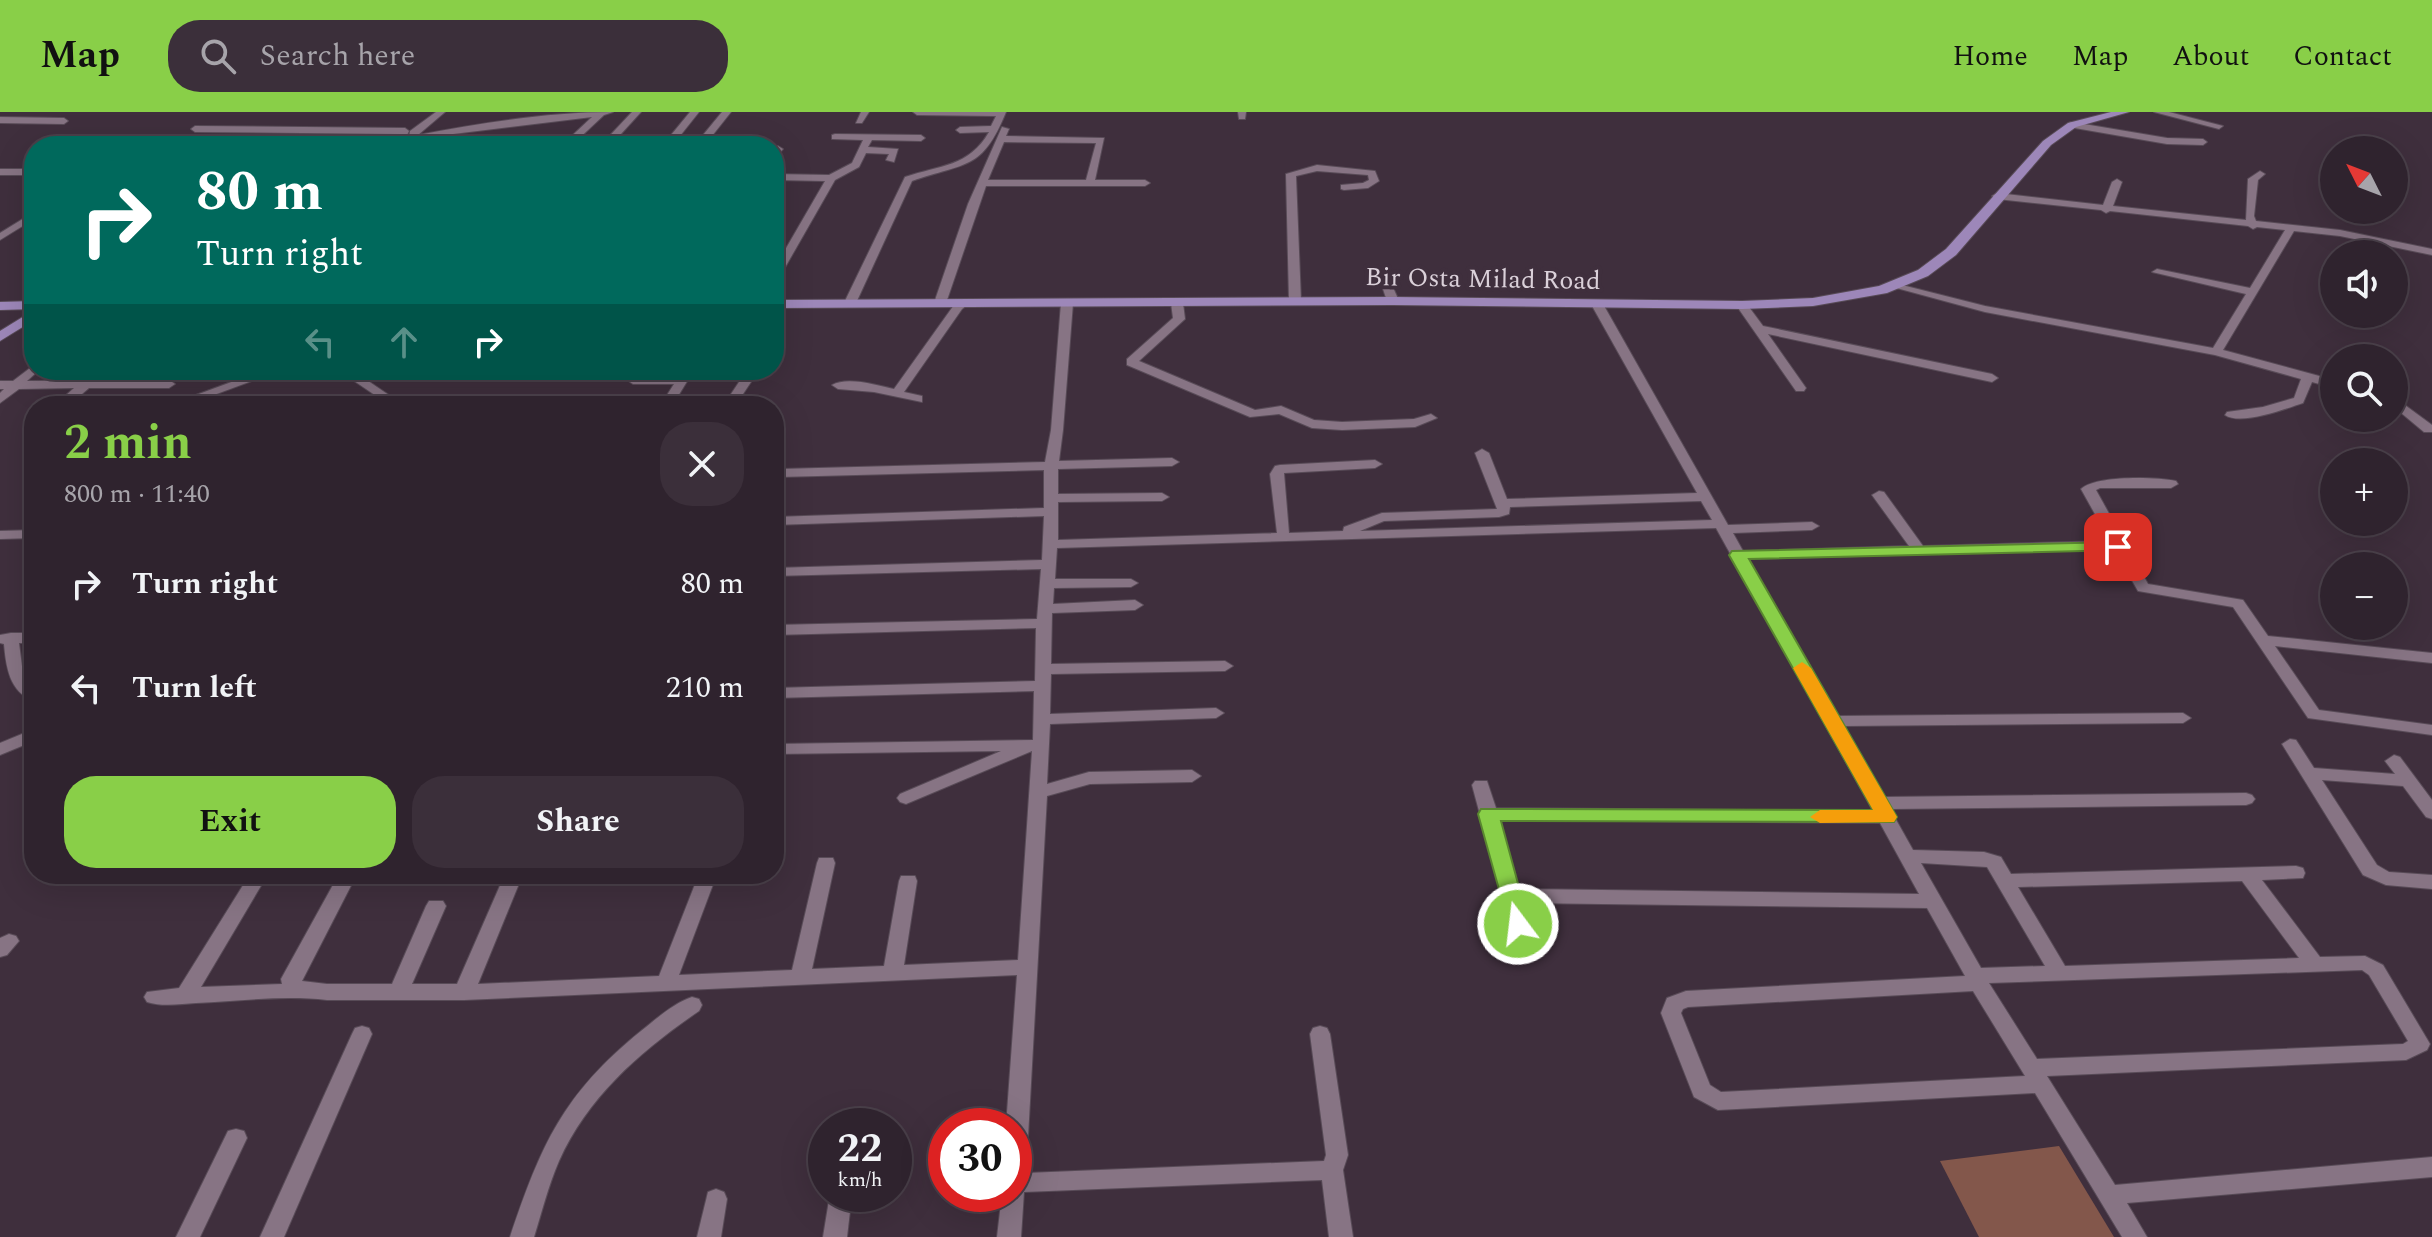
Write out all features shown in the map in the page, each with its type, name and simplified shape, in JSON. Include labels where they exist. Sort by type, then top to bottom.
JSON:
[{"type":"main road","name":"Bir Osta Milad Road","points":[[784,304],[1393,301],[1742,305],[1813,302],[1894,286],[1923,273],[1951,252],[1997,196],[2047,143],[2072,125],[2124,112]]},
{"type":"main road","points":[[0,306],[24,305]]},
{"type":"main road","points":[[13,327],[24,312],[18,306]]},
{"type":"main road","points":[[0,337],[24,320]]},
{"type":"street","points":[[0,118],[6,112]]},
{"type":"street","points":[[410,136],[441,112]]},
{"type":"street","points":[[434,136],[609,112]]},
{"type":"street","points":[[614,136],[637,112]]},
{"type":"street","points":[[675,136],[695,112]]},
{"type":"street","points":[[707,136],[727,112]]},
{"type":"street","points":[[859,121],[865,112]]},
{"type":"street","points":[[917,112],[1002,113],[998,134],[940,303]]},
{"type":"street","points":[[850,303],[908,179],[971,162],[998,134],[1013,112]]},
{"type":"street","points":[[2158,112],[2219,126]]},
{"type":"street","points":[[577,136],[601,113]]},
{"type":"street","points":[[0,118],[64,121]]},
{"type":"street","points":[[2072,125],[2167,141],[2203,142]]},
{"type":"street","points":[[195,129],[405,131],[405,136]]},
{"type":"street","points":[[960,130],[1101,140],[1090,183]]},
{"type":"street","points":[[837,137],[895,151],[891,160]]},
{"type":"street","points":[[865,145],[921,138]]},
{"type":"street","points":[[784,179],[831,178],[852,169],[865,145]]},
{"type":"street","points":[[1295,301],[1292,173],[1303,169],[1372,173],[1373,183],[1344,187]]},
{"type":"street","points":[[0,172],[24,172]]},
{"type":"street","points":[[2253,226],[2249,205],[2253,179],[2260,174]]},
{"type":"street","points":[[784,260],[831,178]]},
{"type":"street","points":[[1290,181],[1332,179]]},
{"type":"street","points":[[2106,210],[2117,182]]},
{"type":"street","points":[[982,183],[1145,183]]},
{"type":"street","points":[[1997,196],[2358,236],[2430,250]]},
{"type":"street","points":[[0,237],[24,221]]},
{"type":"street","points":[[2216,352],[2290,230]]},
{"type":"street","points":[[2157,272],[2253,292]]},
{"type":"street","points":[[1386,283],[1393,301]]},
{"type":"street","points":[[1894,286],[1985,309],[2216,352],[2320,380]]},
{"type":"street","points":[[898,392],[958,307],[964,303]]},
{"type":"street","points":[[1018,1108],[1038,793],[1035,745],[1041,719],[1044,616],[1051,541],[1051,467],[1067,303]]},
{"type":"street","points":[[1177,303],[1179,319],[1131,362],[1254,414],[1281,410],[1312,424],[1342,426],[1415,423],[1431,418]]},
{"type":"street","points":[[1597,304],[1978,979],[2135,1237]]},
{"type":"street","points":[[1742,305],[1800,388]]},
{"type":"street","points":[[1759,329],[1992,378]]},
{"type":"street","points":[[2231,415],[2265,411],[2299,400],[2308,377]]},
{"type":"street","points":[[0,399],[24,378]]},
{"type":"street","points":[[202,396],[248,380]]},
{"type":"street","points":[[359,380],[384,396]]},
{"type":"street","points":[[0,385],[169,384]]},
{"type":"street","points":[[72,396],[85,385]]},
{"type":"street","points":[[838,385],[898,392],[918,399]]},
{"type":"street","points":[[2408,412],[2429,429]]},
{"type":"street","points":[[1051,541],[1350,530],[1382,517],[1499,513],[1504,511],[1502,503],[1482,453]]},
{"type":"street","points":[[784,473],[1172,462]]},
{"type":"street","points":[[1283,531],[1277,474],[1280,469],[1375,464]]},
{"type":"street","points":[[2171,484],[2141,482],[2089,487],[2088,493],[2143,588],[2233,601],[2264,640],[2314,714],[2432,730]]},
{"type":"street","points":[[1879,495],[1918,549]]},
{"type":"street","points":[[784,520],[1162,497]]},
{"type":"street","points":[[1502,503],[1704,497]]},
{"type":"street","points":[[1051,541],[1812,526]]},
{"type":"street","points":[[0,535],[24,534]]},
{"type":"street","points":[[1738,555],[2117,545]]},
{"type":"street","points":[[784,572],[1048,564]]},
{"type":"street","points":[[1047,584],[1131,583]]},
{"type":"street","points":[[784,629],[1044,616],[1135,605]]},
{"type":"street","points":[[5,639],[15,675],[24,685]]},
{"type":"street","points":[[2264,640],[2432,658]]},
{"type":"street","points":[[784,692],[1225,666]]},
{"type":"street","points":[[2092,702],[2103,717]]},
{"type":"street","points":[[1041,719],[1216,713]]},
{"type":"street","points":[[1832,721],[2183,718]]},
{"type":"street","points":[[0,750],[24,739]]},
{"type":"street","points":[[2290,744],[2370,870],[2386,878],[2432,882]]},
{"type":"street","points":[[784,749],[1035,745]]},
{"type":"street","points":[[906,798],[1035,745]]},
{"type":"street","points":[[2394,761],[2419,788],[2432,813]]},
{"type":"street","points":[[2309,773],[2419,788]]},
{"type":"street","points":[[1038,793],[1089,778],[1192,776]]},
{"type":"street","points":[[1481,785],[1525,951]]},
{"type":"street","points":[[1489,814],[1883,810],[2246,799]]},
{"type":"street","points":[[1909,856],[1987,858],[1994,862],[2059,972]]},
{"type":"street","points":[[800,978],[826,863]]},
{"type":"street","points":[[2006,881],[2296,873]]},
{"type":"street","points":[[2247,874],[2314,964]]},
{"type":"street","points":[[893,972],[908,881]]},
{"type":"street","points":[[185,996],[253,884]]},
{"type":"street","points":[[306,991],[293,988],[291,979],[343,884]]},
{"type":"street","points":[[464,992],[510,884]]},
{"type":"street","points":[[666,984],[704,884]]},
{"type":"street","points":[[1510,896],[1935,901]]},
{"type":"street","points":[[399,991],[436,906]]},
{"type":"street","points":[[2365,963],[2373,967],[2418,1039],[2418,1047],[2406,1052],[2035,1076],[1718,1101],[1702,1091],[1671,1013],[1674,1004],[1686,999],[2059,972],[2314,964],[2365,963]]},
{"type":"street","points":[[154,997],[306,991],[464,992],[1026,967]]},
{"type":"street","points":[[522,1237],[550,1155],[583,1102],[624,1056],[692,1005]]},
{"type":"street","points":[[272,1237],[362,1034]]},
{"type":"street","points":[[1320,1034],[1337,1155],[1332,1170],[1341,1237]]},
{"type":"street","points":[[188,1237],[236,1138]]},
{"type":"street","points":[[2109,1195],[2432,1167]]},
{"type":"street","points":[[1032,1180],[1332,1170]]},
{"type":"street","points":[[709,1237],[716,1199]]},
{"type":"street","points":[[835,1237],[838,1212]]},
{"type":"street","points":[[1009,1237],[1011,1212]]},
{"type":"shaded area","points":[[2059,1146],[2114,1237],[1979,1237],[1940,1161]]},
{"type":"slow traffic","points":[[1802,668],[1887,817],[1820,817]]},
{"type":"route","points":[[1518,924],[1489,814],[1887,817],[1738,555],[2108,544],[2118,547]]}]
